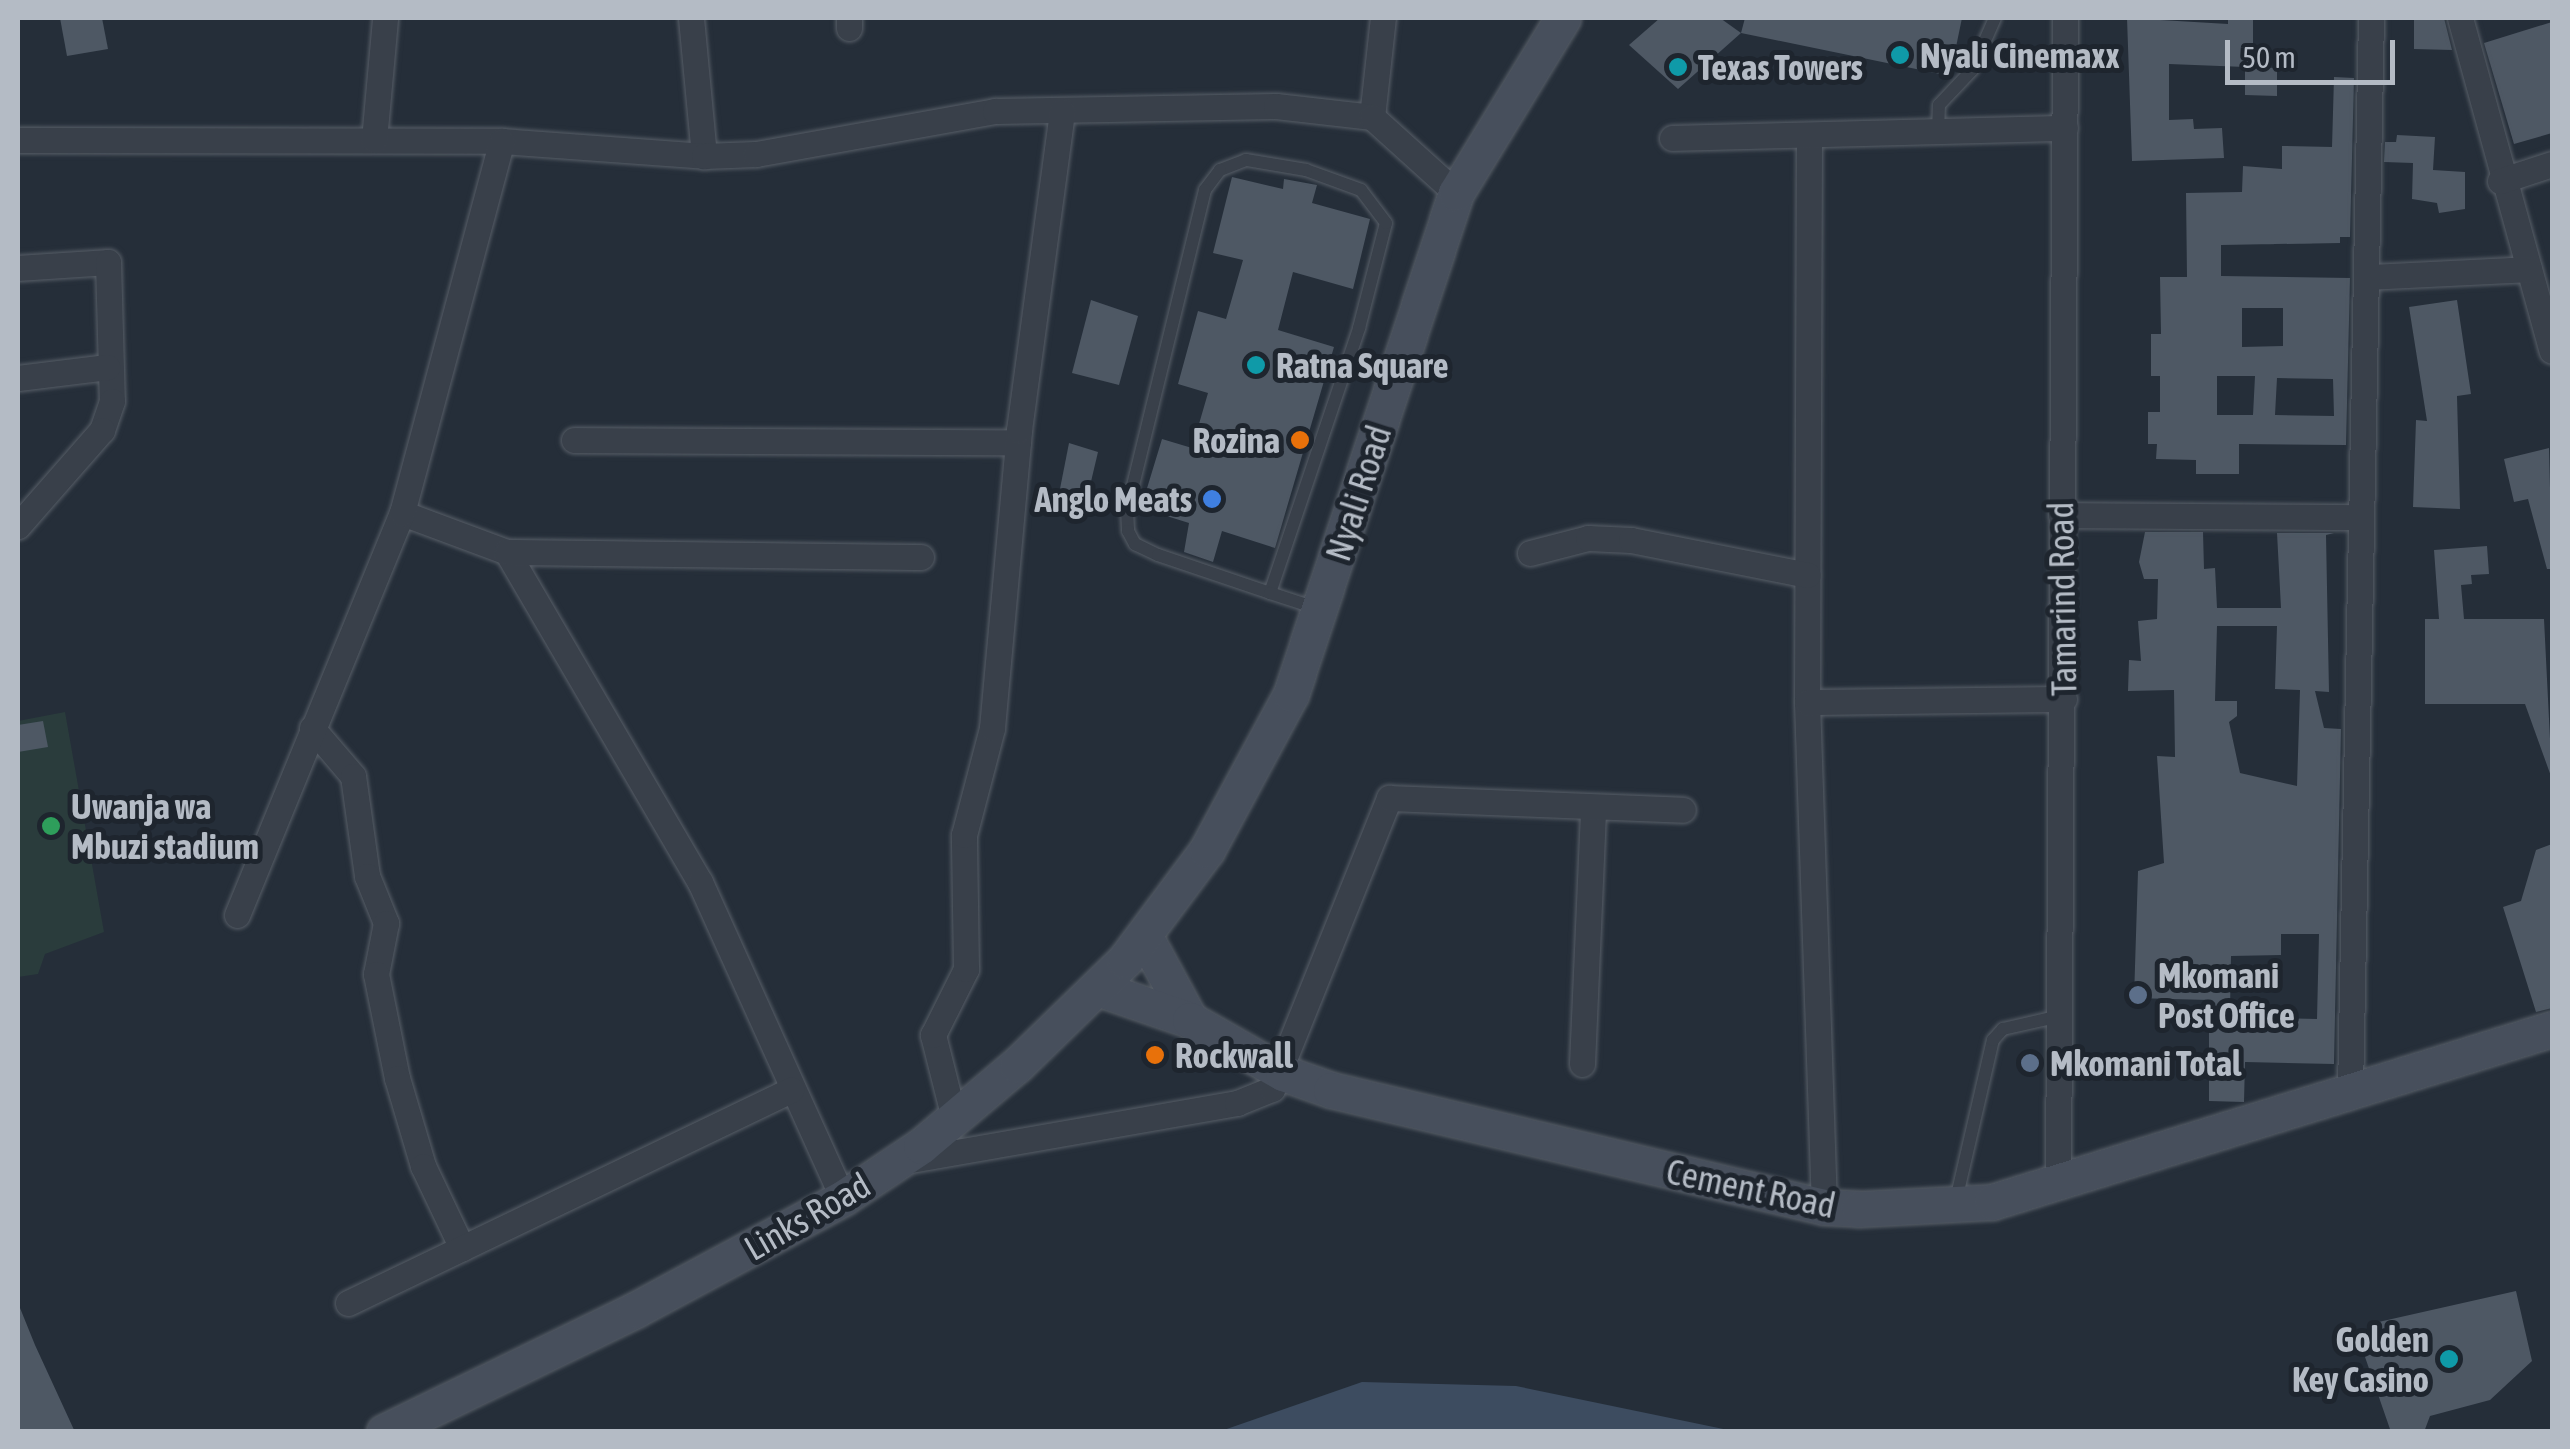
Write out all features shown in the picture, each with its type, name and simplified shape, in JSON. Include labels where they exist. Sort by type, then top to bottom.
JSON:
[{"type":"main road","name":"Nyali Road","points":[[1155,922],[1260,757],[1292,694],[1456,194],[1563,18]]},
{"type":"main road","name":"Links Road","points":[[384,1432],[425,1422],[843,1198],[954,1118],[1100,989],[1155,922]]},
{"type":"main road","points":[[1155,922],[1190,1020]]},
{"type":"main road","name":"Cement Road","points":[[1100,989],[1190,1020],[1283,1074],[1467,1125],[1824,1207],[1954,1207],[1992,1202],[2552,1029]]},
{"type":"street","points":[[374,140],[386,18]]},
{"type":"street","points":[[691,18],[704,156]]},
{"type":"street","points":[[1372,117],[1384,18]]},
{"type":"street","name":"Tamarind Road","points":[[2058,1180],[2064,699],[2060,515],[2065,18]]},
{"type":"street","points":[[2350,1090],[2358,517],[2368,277],[2371,18]]},
{"type":"street","points":[[2460,18],[2500,180],[2552,352]]},
{"type":"street","points":[[18,140],[502,142],[704,156],[756,154],[996,111],[1276,106],[1372,117],[1456,194]]},
{"type":"street","points":[[954,1118],[933,1035],[966,969],[964,835],[992,728],[1018,442],[1062,111]]},
{"type":"street","points":[[1672,138],[2065,128]]},
{"type":"street","points":[[1809,135],[1807,702],[1824,1207]]},
{"type":"street","points":[[238,915],[402,514],[502,142]]},
{"type":"street","points":[[2500,180],[2552,164]]},
{"type":"street","points":[[18,268],[108,262],[110,417],[70,472],[18,526]]},
{"type":"street","points":[[2368,277],[2529,270]]},
{"type":"street","points":[[18,378],[108,367]]},
{"type":"street","points":[[574,440],[1018,442]]},
{"type":"street","points":[[402,514],[507,552],[921,557]]},
{"type":"street","points":[[2060,515],[2358,517]]},
{"type":"street","points":[[1530,554],[1588,538],[1631,540],[1808,575]]},
{"type":"street","points":[[507,552],[700,882],[843,1198]]},
{"type":"street","points":[[1807,702],[2064,699]]},
{"type":"street","points":[[312,728],[354,776],[366,876],[386,923],[376,974],[397,1078],[418,1152],[462,1248]]},
{"type":"street","points":[[896,1162],[1262,1096],[1283,1074],[1384,802],[1404,796],[1682,810]]},
{"type":"street","points":[[1582,1064],[1594,807]]},
{"type":"street","points":[[348,1303],[791,1090]]},
{"type":"lane","points":[[1938,132],[1939,105],[1972,70],[1995,18]]},
{"type":"lane","points":[[1270,593],[1359,328],[1386,223],[1361,190],[1306,170],[1246,160],[1220,170],[1205,190],[1126,510],[1135,544],[1270,593],[1320,609]]},
{"type":"lane","points":[[1954,1207],[1993,1040],[2004,1028],[2060,1016]]},
{"type":"shaded area","name":"Uwanja wa Mbuzi stadium","points":[[65,712],[104,932],[45,954],[38,974],[18,977],[18,721]]},
{"type":"water","points":[[1362,1382],[1516,1386],[1733,1431],[1221,1431]]},
{"type":"building","points":[[60,18],[102,18],[108,49],[67,56]]},
{"type":"building","name":"Texas Towers","points":[[1660,18],[1720,18],[1741,33],[1678,89],[1629,45]]},
{"type":"building","name":"Nyali Cinemaxx","points":[[1745,18],[1962,18],[1950,76],[1741,33]]},
{"type":"building","points":[[2127,18],[2228,24],[2228,18],[2253,18],[2253,67],[2277,68],[2277,96],[2245,95],[2245,67],[2169,64],[2169,120],[2193,119],[2194,129],[2222,128],[2224,158],[2132,161]]},
{"type":"building","points":[[2414,18],[2444,18],[2452,50],[2414,49]]},
{"type":"building","points":[[2552,22],[2552,133],[2514,144],[2484,43]]},
{"type":"building","points":[[2334,77],[2354,78],[2350,237],[2340,237],[2340,243],[2221,245],[2221,276],[2350,278],[2346,445],[2239,444],[2239,474],[2196,474],[2196,460],[2156,459],[2157,444],[2148,444],[2148,412],[2160,412],[2160,376],[2151,376],[2151,334],[2161,334],[2160,277],[2187,277],[2186,193],[2242,192],[2243,166],[2282,169],[2282,146],[2332,147]],"holes":[[[2242,308],[2283,308],[2283,346],[2242,347]],[[2217,376],[2255,376],[2253,415],[2217,415]],[[2277,378],[2333,379],[2334,416],[2275,415]]]},
{"type":"building","points":[[2397,135],[2435,137],[2433,170],[2465,172],[2465,209],[2439,213],[2437,203],[2412,199],[2413,163],[2384,162],[2385,142],[2396,142]]},
{"type":"building","name":"Ratna Square","points":[[1232,177],[1283,189],[1284,179],[1317,185],[1312,203],[1370,219],[1353,289],[1293,272],[1278,330],[1334,347],[1275,548],[1222,531],[1213,562],[1184,552],[1189,523],[1141,508],[1162,439],[1192,448],[1208,393],[1178,384],[1198,311],[1226,319],[1243,260],[1213,253]]},
{"type":"building","points":[[1091,300],[1138,316],[1119,385],[1072,373]]},
{"type":"building","points":[[2457,300],[2471,394],[2457,396],[2460,509],[2413,507],[2416,420],[2427,421],[2409,307]]},
{"type":"building","points":[[1069,443],[1098,452],[1085,507],[1058,499]]},
{"type":"building","points":[[2549,448],[2552,569],[2547,569],[2528,499],[2514,502],[2504,459]]},
{"type":"building","points":[[2145,532],[2203,532],[2204,569],[2215,568],[2217,608],[2281,608],[2277,533],[2334,533],[2326,535],[2329,692],[2315,691],[2324,728],[2341,729],[2334,1064],[2245,1062],[2244,1102],[2209,1101],[2209,1000],[2134,998],[2138,871],[2164,863],[2157,756],[2175,757],[2174,690],[2128,691],[2129,660],[2141,661],[2138,621],[2157,619],[2158,579],[2144,579],[2139,562]],"holes":[[[2217,626],[2277,626],[2275,689],[2300,690],[2297,786],[2240,773],[2229,722],[2237,716],[2237,701],[2215,701]],[[2281,934],[2319,934],[2317,1019],[2245,1017],[2245,1010],[2230,1010],[2231,956],[2281,955]]]},
{"type":"building","points":[[2487,546],[2489,574],[2471,575],[2472,584],[2461,585],[2464,619],[2544,619],[2552,779],[2525,704],[2425,704],[2425,619],[2439,619],[2434,550]]},
{"type":"building","points":[[43,721],[48,747],[18,752],[18,725]]},
{"type":"building","points":[[2552,844],[2552,1008],[2536,1012],[2503,907],[2521,901],[2536,850]]},
{"type":"building","name":"Golden Key Casino","points":[[2516,1291],[2532,1361],[2490,1400],[2430,1416],[2424,1432],[2391,1432],[2365,1357],[2374,1323]]},
{"type":"building","points":[[18,1303],[35,1345],[75,1432],[18,1432]]},
{"type":"place","name":"Nyali Cinemaxx","points":[[1900,55]]},
{"type":"place","name":"Texas Towers","points":[[1678,67]]},
{"type":"place","name":"Ratna Square","points":[[1256,365]]},
{"type":"place","name":"Rozina","points":[[1300,440]]},
{"type":"place","name":"Anglo Meats","points":[[1212,499]]},
{"type":"place","name":"Uwanja wa Mbuzi stadium","points":[[51,826]]},
{"type":"place","name":"Mkomani Post Office","points":[[2138,995]]},
{"type":"place","name":"Rockwall","points":[[1155,1055]]},
{"type":"place","name":"Mkomani Total","points":[[2030,1063]]},
{"type":"place","name":"Golden Key Casino","points":[[2449,1359]]}]
